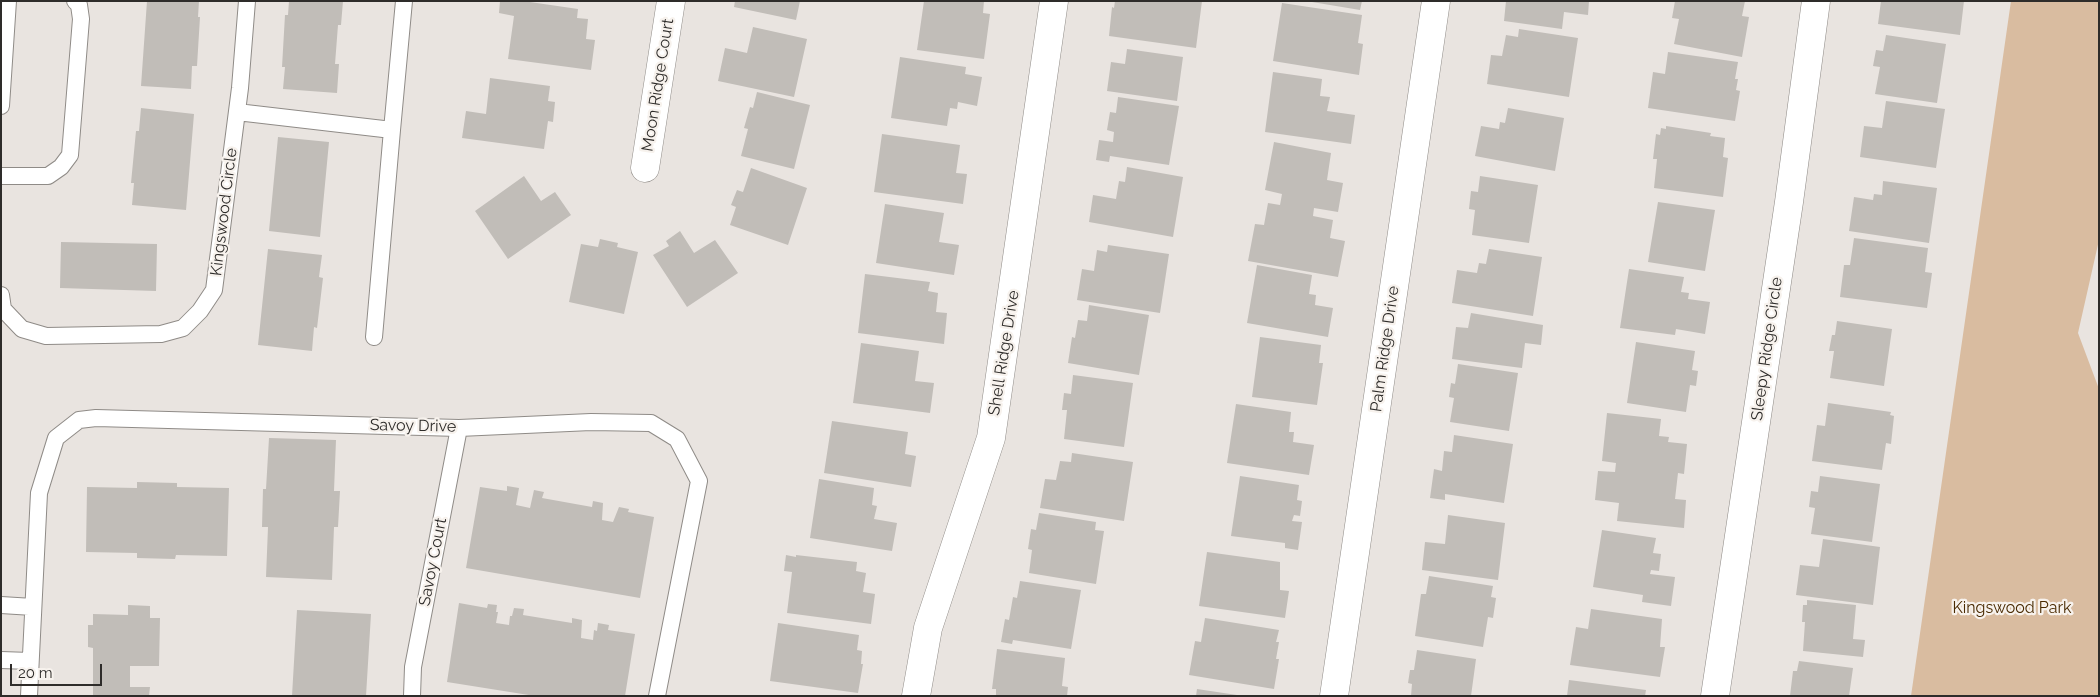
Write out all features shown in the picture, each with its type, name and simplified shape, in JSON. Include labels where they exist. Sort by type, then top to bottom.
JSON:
[{"type":"street","name":"Moon Ridge Court","points":[[645,168],[671,1]]},
{"type":"street","name":"Shell Ridge Drive","points":[[916,696],[928,628],[990,438],[1054,1]]},
{"type":"street","name":"Palm Ridge Drive","points":[[1334,696],[1436,1]]},
{"type":"street","name":"Sleepy Ridge Circle","points":[[1715,696],[1787,212],[1816,1]]},
{"type":"lane","points":[[1,106],[8,1]]},
{"type":"lane","points":[[1,176],[48,176],[61,167],[70,155],[82,19],[79,5],[75,1]]},
{"type":"lane","name":"Kingswood Circle","points":[[1,295],[3,309],[22,329],[46,336],[161,334],[183,328],[200,311],[214,290],[237,112],[247,1]]},
{"type":"lane","points":[[374,337],[404,1]]},
{"type":"lane","points":[[237,112],[392,130]]},
{"type":"lane","name":"Savoy Drive","points":[[29,696],[39,493],[56,438],[79,420],[96,418],[459,428],[591,422],[651,423],[677,438],[699,481],[657,696]]},
{"type":"lane","name":"Savoy Court","points":[[412,696],[413,667],[459,428]]},
{"type":"lane","points":[[1,605],[33,607]]},
{"type":"lane","points":[[1,660],[30,661]]},
{"type":"green space","name":"Kingswood Park","points":[[2011,1],[2099,1],[2099,240],[2078,333],[2099,389],[2099,696],[1911,696]]},
{"type":"building","points":[[147,1],[199,1],[197,66],[192,66],[191,89],[141,86]]},
{"type":"building","points":[[289,1],[343,1],[341,25],[338,25],[335,64],[339,64],[337,93],[283,89],[285,67],[282,67],[285,15],[288,15]]},
{"type":"building","points":[[500,1],[523,1],[578,9],[577,18],[588,19],[586,39],[595,40],[591,70],[508,59],[514,16],[499,13]]},
{"type":"building","points":[[735,1],[800,1],[796,20],[734,7]]},
{"type":"building","points":[[924,1],[984,1],[983,13],[990,14],[984,59],[917,50]]},
{"type":"building","points":[[1115,1],[1202,1],[1196,48],[1109,36],[1112,7],[1114,8]]},
{"type":"building","points":[[1306,1],[1362,1],[1360,10]]},
{"type":"building","points":[[1506,1],[1589,1],[1588,15],[1564,12],[1562,29],[1504,21]]},
{"type":"building","points":[[1675,1],[1745,1],[1742,16],[1749,17],[1742,57],[1674,44],[1679,19],[1672,18]]},
{"type":"building","points":[[1881,1],[1964,1],[1960,35],[1878,24]]},
{"type":"building","points":[[1282,3],[1362,15],[1358,43],[1363,44],[1359,75],[1273,61]]},
{"type":"building","points":[[753,27],[807,39],[794,97],[718,81],[725,48],[747,53]]},
{"type":"building","points":[[1519,29],[1578,38],[1569,97],[1487,84],[1491,55],[1502,56],[1506,35],[1518,37]]},
{"type":"building","points":[[1886,35],[1946,44],[1937,103],[1875,94],[1880,67],[1873,66],[1876,50],[1883,51]]},
{"type":"building","points":[[1127,49],[1183,57],[1177,101],[1107,91],[1111,62],[1125,64]]},
{"type":"building","points":[[1668,52],[1738,62],[1735,79],[1738,79],[1736,90],[1740,91],[1735,121],[1648,108],[1653,72],[1665,74]]},
{"type":"building","points":[[900,57],[966,67],[965,74],[982,77],[977,106],[958,102],[957,109],[950,108],[947,126],[891,118]]},
{"type":"building","points":[[1273,72],[1322,79],[1320,96],[1330,97],[1327,111],[1355,115],[1351,144],[1265,132]]},
{"type":"building","points":[[490,78],[550,86],[548,101],[555,102],[553,122],[548,121],[544,149],[462,138],[466,111],[486,114]]},
{"type":"building","points":[[757,92],[810,105],[794,169],[741,156],[748,129],[744,128],[750,107],[753,108]]},
{"type":"building","points":[[1118,97],[1179,106],[1169,165],[1110,156],[1109,162],[1096,160],[1099,140],[1113,142],[1114,132],[1107,130],[1110,112],[1116,113]]},
{"type":"building","points":[[1886,101],[1945,109],[1936,168],[1860,157],[1864,126],[1882,128]]},
{"type":"building","points":[[141,108],[194,114],[186,210],[132,205],[134,183],[131,183],[136,131],[139,131]]},
{"type":"building","points":[[1508,108],[1564,118],[1555,171],[1475,156],[1481,126],[1499,129],[1500,122],[1505,123]]},
{"type":"building","points":[[1666,126],[1711,133],[1710,136],[1725,138],[1723,157],[1728,158],[1723,197],[1654,188],[1657,159],[1653,159],[1656,134],[1660,135],[1661,128],[1666,129]]},
{"type":"building","points":[[882,134],[960,145],[956,173],[967,174],[963,204],[874,192]]},
{"type":"building","points":[[278,137],[329,142],[320,237],[269,231]]},
{"type":"building","points":[[1274,142],[1331,153],[1327,180],[1343,183],[1338,212],[1314,208],[1313,216],[1333,220],[1330,238],[1345,241],[1338,277],[1248,261],[1255,224],[1264,225],[1268,203],[1280,205],[1282,194],[1265,190]]},
{"type":"building","points":[[1127,167],[1183,177],[1173,237],[1089,222],[1093,195],[1116,199],[1119,181],[1125,182]]},
{"type":"building","points":[[751,168],[807,188],[788,245],[730,225],[736,207],[731,205],[737,190],[743,192]]},
{"type":"building","points":[[524,176],[541,201],[555,192],[571,215],[508,259],[475,211]]},
{"type":"building","points":[[1480,176],[1538,185],[1529,243],[1472,235],[1475,210],[1469,209],[1471,191],[1478,192]]},
{"type":"building","points":[[1883,181],[1937,188],[1929,243],[1849,231],[1854,197],[1873,200],[1874,194],[1882,195]]},
{"type":"building","points":[[1658,202],[1715,210],[1705,271],[1648,262]]},
{"type":"building","points":[[885,204],[944,213],[939,242],[959,245],[954,275],[876,263]]},
{"type":"building","points":[[680,231],[694,253],[715,240],[738,273],[687,307],[653,255],[669,246],[666,241]]},
{"type":"building","points":[[1854,238],[1928,248],[1925,272],[1932,273],[1927,308],[1840,297],[1844,265],[1850,265]]},
{"type":"building","points":[[600,239],[618,243],[617,247],[638,252],[624,314],[569,302],[581,244],[598,247]]},
{"type":"building","points":[[61,242],[157,244],[156,291],[60,288]]},
{"type":"building","points":[[1108,245],[1169,254],[1160,313],[1077,300],[1082,269],[1094,271],[1097,250],[1107,252]]},
{"type":"building","points":[[268,249],[322,255],[319,277],[323,278],[317,328],[314,327],[312,351],[258,345]]},
{"type":"building","points":[[1489,249],[1542,257],[1533,316],[1452,303],[1457,270],[1477,273],[1479,263],[1486,264]]},
{"type":"building","points":[[1257,265],[1312,275],[1309,294],[1316,295],[1315,305],[1333,308],[1328,337],[1247,323]]},
{"type":"building","points":[[1629,269],[1684,277],[1681,292],[1689,293],[1688,299],[1710,302],[1705,334],[1676,329],[1675,335],[1620,328]]},
{"type":"building","points":[[865,274],[930,282],[928,291],[938,293],[936,312],[947,313],[944,344],[858,333]]},
{"type":"building","points":[[1089,305],[1149,315],[1139,375],[1068,363],[1072,337],[1075,338],[1078,320],[1087,321]]},
{"type":"building","points":[[1471,313],[1543,325],[1541,345],[1525,343],[1522,368],[1452,359],[1456,327],[1468,328]]},
{"type":"building","points":[[1837,321],[1892,329],[1884,386],[1830,378],[1834,351],[1829,351],[1832,335],[1835,335]]},
{"type":"building","points":[[1260,337],[1321,345],[1319,363],[1323,363],[1317,405],[1252,397]]},
{"type":"building","points":[[1636,342],[1695,351],[1692,370],[1698,371],[1696,386],[1690,385],[1686,412],[1627,403]]},
{"type":"building","points":[[861,343],[919,351],[915,381],[934,383],[930,413],[853,403]]},
{"type":"building","points":[[1458,364],[1518,373],[1509,431],[1450,422],[1454,398],[1449,397],[1451,383],[1455,384]]},
{"type":"building","points":[[1073,375],[1133,383],[1124,447],[1064,439],[1067,410],[1062,410],[1064,393],[1071,394]]},
{"type":"building","points":[[1828,403],[1891,412],[1890,415],[1894,416],[1891,444],[1886,443],[1882,470],[1812,461],[1817,425],[1825,426]]},
{"type":"building","points":[[1236,404],[1291,412],[1289,432],[1294,432],[1293,442],[1314,445],[1309,475],[1227,463]]},
{"type":"building","points":[[1607,413],[1661,419],[1659,436],[1669,437],[1668,442],[1687,444],[1684,474],[1678,473],[1675,499],[1686,500],[1684,528],[1617,521],[1619,503],[1595,500],[1598,471],[1615,472],[1616,463],[1602,461]]},
{"type":"building","points":[[832,421],[908,432],[905,454],[916,456],[911,487],[824,473]]},
{"type":"building","points":[[1454,435],[1513,444],[1504,503],[1445,494],[1445,500],[1430,498],[1434,469],[1442,471],[1444,451],[1452,452]]},
{"type":"building","points":[[269,438],[336,440],[334,491],[340,491],[338,527],[334,527],[332,580],[266,577],[268,527],[262,527],[263,489],[266,489]]},
{"type":"building","points":[[1072,453],[1133,462],[1124,521],[1040,508],[1045,479],[1056,480],[1060,461],[1071,462]]},
{"type":"building","points":[[1240,476],[1299,485],[1297,500],[1302,501],[1300,516],[1294,515],[1292,521],[1302,522],[1298,550],[1285,548],[1285,543],[1231,536]]},
{"type":"building","points":[[1820,476],[1880,484],[1872,542],[1811,534],[1815,508],[1809,507],[1811,491],[1818,492]]},
{"type":"building","points":[[819,479],[874,488],[872,505],[877,506],[874,519],[897,523],[892,551],[810,538]]},
{"type":"building","points":[[137,482],[177,483],[177,487],[229,488],[227,556],[176,555],[175,559],[137,558],[137,553],[86,552],[87,487],[137,488]]},
{"type":"building","points":[[507,486],[519,488],[516,505],[530,508],[534,490],[544,492],[542,498],[592,507],[593,501],[603,503],[602,520],[613,522],[619,507],[629,509],[628,512],[654,517],[640,598],[466,568],[480,487],[507,491]]},
{"type":"building","points":[[1039,513],[1096,522],[1095,530],[1104,531],[1096,584],[1029,573],[1032,550],[1028,549],[1031,529],[1036,530]]},
{"type":"building","points":[[1448,515],[1505,523],[1498,580],[1422,570],[1425,542],[1445,544]]},
{"type":"building","points":[[1602,530],[1656,538],[1653,553],[1661,554],[1659,571],[1651,570],[1650,574],[1675,577],[1671,606],[1642,602],[1643,595],[1593,587]]},
{"type":"building","points":[[1823,539],[1880,547],[1873,605],[1796,595],[1800,565],[1819,567]]},
{"type":"building","points":[[1207,552],[1280,562],[1280,590],[1289,591],[1285,618],[1199,606]]},
{"type":"building","points":[[786,555],[857,562],[856,571],[866,573],[863,592],[875,594],[871,624],[787,613],[792,572],[784,571]]},
{"type":"building","points":[[1429,576],[1493,586],[1491,597],[1496,598],[1493,618],[1488,617],[1483,647],[1415,636],[1421,594],[1426,594]]},
{"type":"building","points":[[1020,581],[1081,590],[1071,649],[1013,640],[1012,644],[1001,642],[1005,619],[1009,620],[1013,597],[1017,598]]},
{"type":"building","points":[[1807,600],[1856,605],[1853,639],[1865,640],[1863,657],[1803,651],[1805,622],[1802,622],[1803,605],[1807,605]]},
{"type":"building","points":[[459,603],[487,608],[488,604],[497,605],[496,623],[509,625],[510,616],[512,616],[514,608],[524,609],[523,615],[572,623],[572,618],[582,620],[581,638],[593,640],[594,630],[597,631],[598,623],[609,625],[608,630],[635,634],[625,696],[535,696],[447,682]]},
{"type":"building","points":[[128,605],[150,606],[150,618],[160,618],[159,666],[130,666],[130,687],[150,687],[149,696],[93,696],[93,648],[88,647],[88,625],[93,625],[93,614],[128,615]]},
{"type":"building","points":[[1591,609],[1662,619],[1660,647],[1665,647],[1660,677],[1570,665],[1576,627],[1588,629]]},
{"type":"building","points":[[297,610],[371,614],[366,696],[292,696]]},
{"type":"building","points":[[1205,618],[1279,630],[1276,642],[1279,642],[1276,659],[1279,659],[1274,689],[1189,675],[1195,641],[1201,642]]},
{"type":"building","points":[[778,623],[859,635],[857,650],[862,651],[861,664],[863,664],[858,693],[770,681]]},
{"type":"building","points":[[997,649],[1065,658],[1062,686],[1068,687],[1067,696],[996,696],[996,689],[992,689]]},
{"type":"building","points":[[1417,650],[1476,659],[1471,696],[1411,696],[1412,684],[1408,683],[1410,670],[1414,670]]},
{"type":"building","points":[[1799,661],[1853,668],[1849,696],[1790,696],[1793,671],[1797,671]]},
{"type":"building","points":[[1569,680],[1646,690],[1645,696],[1567,696]]},
{"type":"building","points":[[1197,689],[1237,695],[1196,696]]}]
